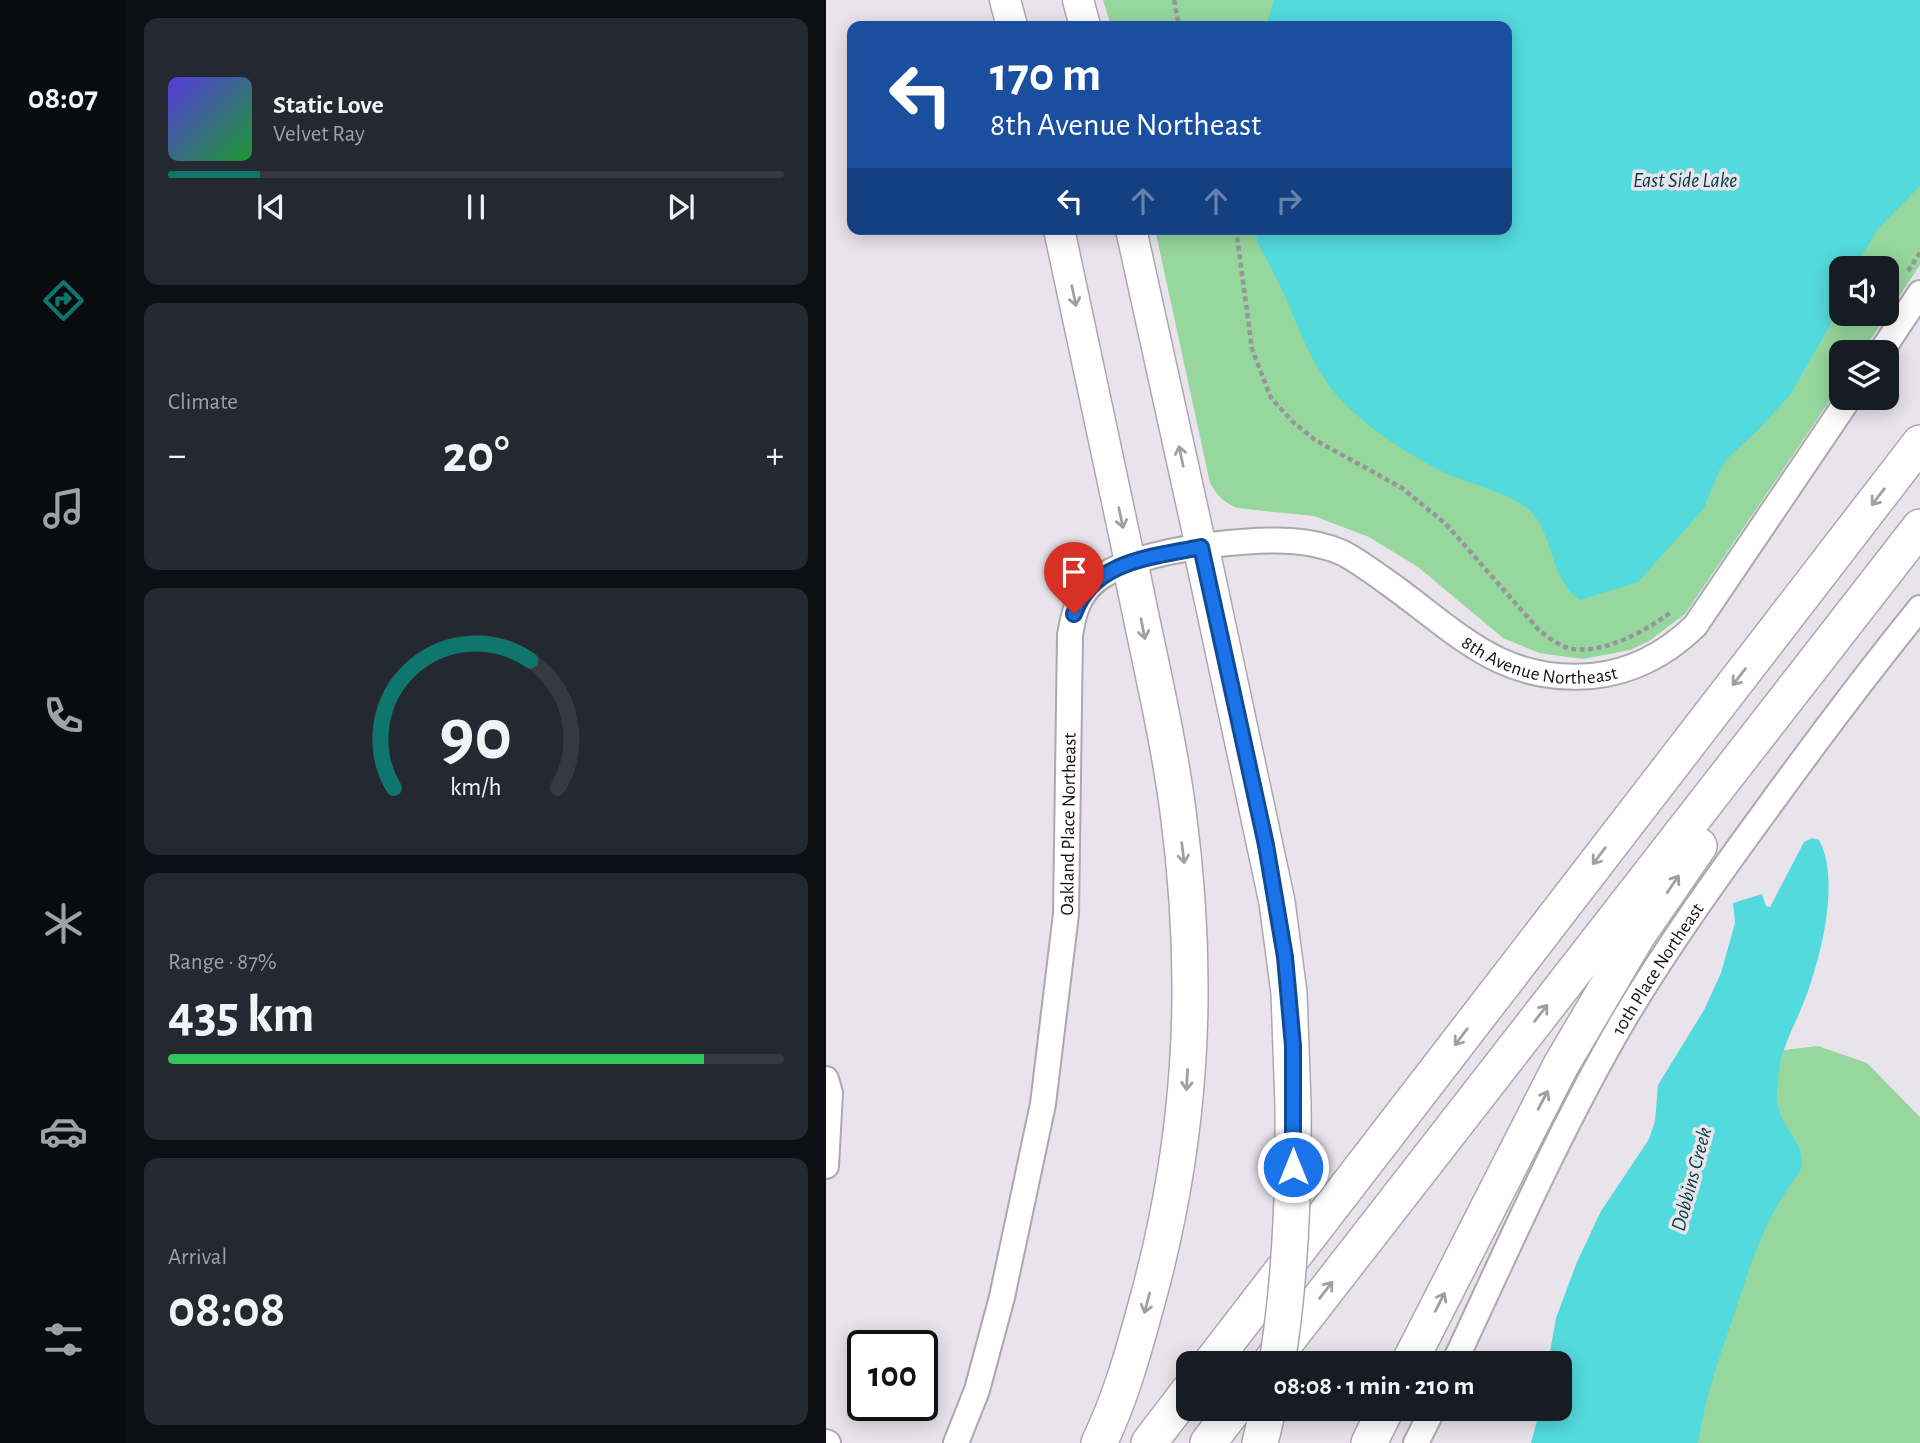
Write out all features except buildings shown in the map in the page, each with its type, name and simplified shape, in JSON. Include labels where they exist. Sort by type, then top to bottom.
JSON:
[{"type":"highway","points":[[1220,1351],[1920,443]]},
{"type":"highway","points":[[1278,1351],[1910,539]]},
{"type":"highway","points":[[1415,1351],[1544,1097],[1630,947],[1910,539]]},
{"type":"highway","points":[[1201,547],[1277,902],[1289,993],[1293,1104],[1291,1245],[1279,1351]]},
{"type":"highway","points":[[1099,1443],[1130,1363],[1167,1225],[1185,1113],[1191,997],[1191,937],[1178,808],[1130,562]]},
{"type":"highway","points":[[1149,1443],[1176,1408]]},
{"type":"highway","points":[[1208,1443],[1225,1421]]},
{"type":"highway","points":[[1261,1443],[1266,1421]]},
{"type":"highway","points":[[1369,1443],[1380,1421]]},
{"type":"main road","points":[[1005,0],[1011,21]]},
{"type":"main road","points":[[1078,0],[1084,21]]},
{"type":"main road","points":[[1060,235],[1130,562]]},
{"type":"main road","points":[[1132,235],[1201,547]]},
{"type":"street","points":[[1889,340],[1920,293]]},
{"type":"street","name":"8th Avenue Northeast","points":[[1130,562],[1245,541],[1292,541],[1331,548],[1367,568],[1470,645],[1501,663],[1533,674],[1555,677],[1599,675],[1632,667],[1656,657],[1676,645],[1695,626],[1841,410]]},
{"type":"street","name":"Oakland Place Northeast","points":[[956,1443],[976,1390],[1002,1297],[1043,1104],[1066,915],[1070,635],[1079,601],[1089,586],[1105,573],[1130,562]]},
{"type":"street","name":"10th Place Northeast","points":[[1460,1351],[1570,1119],[1629,1011],[1669,947],[1737,850],[1876,662],[1920,608]]},
{"type":"street","points":[[826,1079],[830,1093],[826,1166]]},
{"type":"street","points":[[1416,1443],[1427,1421]]},
{"type":"path","points":[[1174,0],[1178,21]]},
{"type":"path","points":[[1237,235],[1252,349],[1271,398],[1292,421],[1315,440],[1402,488],[1446,524],[1538,629],[1551,640],[1568,648],[1590,648],[1620,642],[1646,629],[1678,606]]},
{"type":"green space","name":"East Side Lake","points":[[1103,0],[1920,0],[1920,265],[1899,296],[1899,256],[1829,256],[1829,326],[1879,326],[1870,340],[1829,340],[1829,402],[1685,614],[1649,641],[1630,650],[1583,659],[1539,653],[1503,638],[1418,567],[1369,537],[1314,516],[1237,508],[1218,495],[1210,483],[1156,235],[1512,235],[1512,21],[1109,21]]},
{"type":"green space","points":[[1818,1046],[1867,1063],[1920,1117],[1920,1443],[1667,1443],[1784,1050]]},
{"type":"water","name":"East Side Lake","points":[[1274,0],[1920,0],[1920,186],[1877,230],[1862,256],[1829,256],[1830,326],[1790,395],[1728,458],[1719,471],[1704,508],[1638,582],[1580,600],[1562,580],[1543,529],[1528,509],[1507,497],[1435,468],[1397,446],[1340,399],[1315,363],[1282,289],[1258,244],[1256,235],[1512,235],[1512,21],[1268,21]]},
{"type":"water","name":"Dobbins Creek","points":[[1812,838],[1819,840],[1825,856],[1828,874],[1827,915],[1813,975],[1781,1060],[1777,1092],[1780,1113],[1799,1148],[1802,1163],[1799,1173],[1769,1220],[1753,1258],[1713,1378],[1698,1443],[1531,1443],[1537,1421],[1572,1421],[1572,1351],[1550,1351],[1556,1318],[1577,1262],[1601,1211],[1649,1139],[1655,1121],[1658,1085],[1704,1010],[1721,973],[1735,923],[1733,903],[1762,894],[1766,906],[1770,907],[1804,842]]},
{"type":"route","points":[[1074,614],[1089,586],[1105,573],[1130,562],[1201,547],[1277,902],[1293,1046],[1293,1167]]}]
